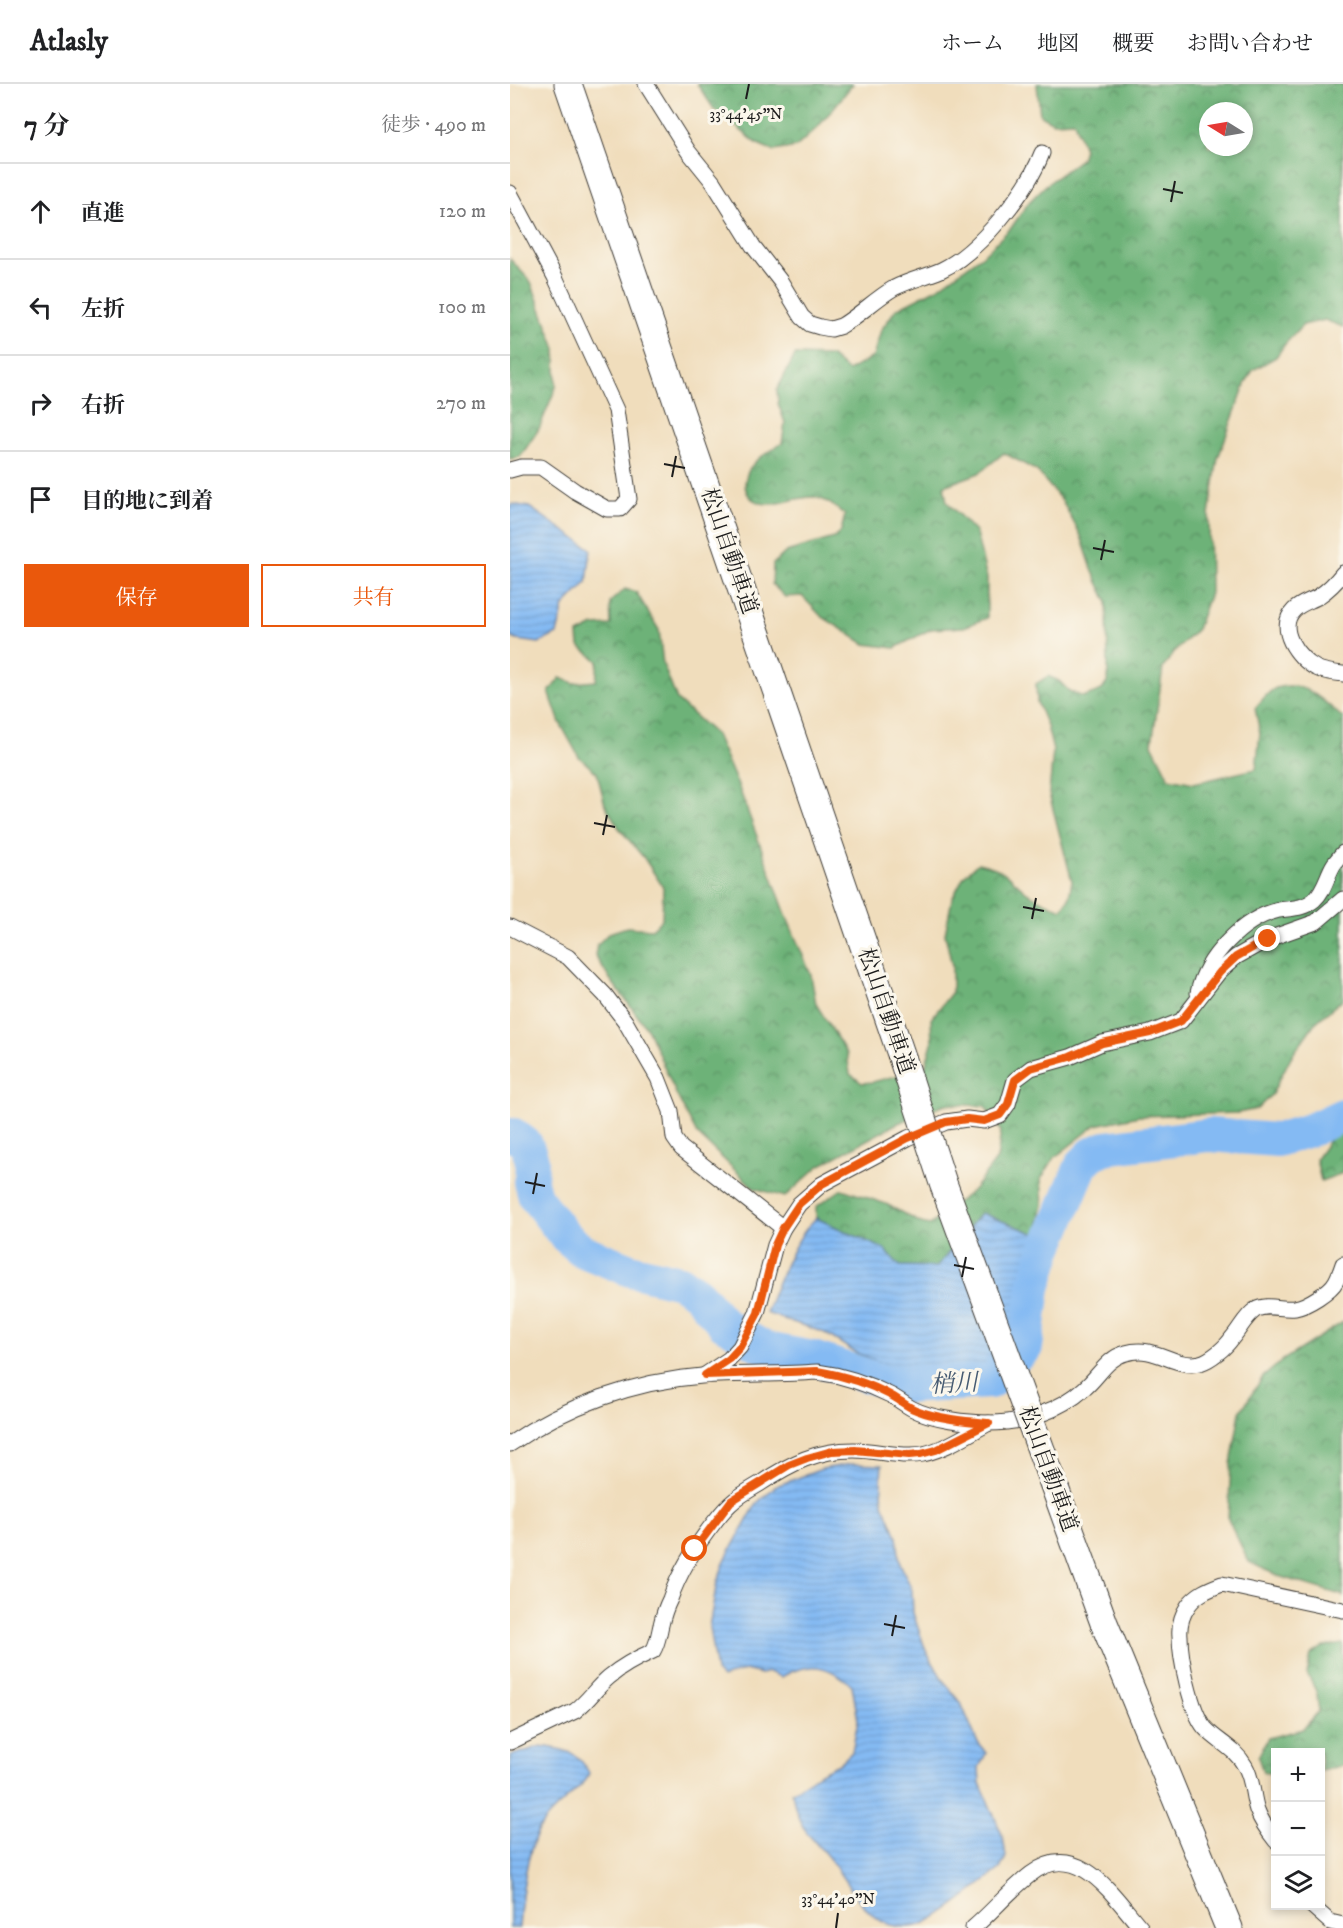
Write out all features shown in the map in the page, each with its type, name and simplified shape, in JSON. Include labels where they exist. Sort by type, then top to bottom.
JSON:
[{"type":"highway","name":"松山自動車道","points":[[568,84],[902,1057],[943,1183],[1104,1623],[1229,1928]]},
{"type":"street","points":[[646,84],[688,151],[714,183],[753,246],[781,282],[802,317],[810,324],[831,329],[841,326],[894,288],[941,270],[959,259],[987,235],[1016,197],[1042,153]]},
{"type":"street","points":[[510,193],[555,277],[616,410],[629,499],[620,509],[608,509],[541,467],[520,467],[510,470]]},
{"type":"street","points":[[1343,573],[1322,594],[1293,611],[1287,625],[1290,639],[1304,660],[1316,668],[1343,674]]},
{"type":"street","points":[[1196,1002],[1200,981],[1229,939],[1253,921],[1278,910],[1296,909],[1313,901],[1322,890],[1334,864],[1343,853]]},
{"type":"street","points":[[705,1375],[729,1359],[740,1347],[758,1313],[775,1245],[783,1228],[799,1204],[822,1184],[908,1138],[946,1122],[967,1119],[984,1121],[1000,1115],[1008,1104],[1015,1080],[1031,1068],[1070,1057],[1102,1043],[1150,1033],[1181,1021],[1220,972],[1236,957],[1268,939],[1316,922],[1343,899]]},
{"type":"street","points":[[510,927],[568,957],[605,995],[625,1021],[658,1078],[671,1112],[674,1138],[681,1148],[783,1228]]},
{"type":"street","points":[[510,1444],[550,1418],[605,1397],[680,1378],[705,1375],[817,1371],[883,1392],[915,1410],[946,1418],[989,1423],[1011,1421],[1050,1411],[1086,1387],[1109,1361],[1125,1353],[1146,1350],[1180,1362],[1201,1363],[1232,1339],[1244,1321],[1256,1309],[1272,1306],[1295,1308],[1317,1298],[1336,1283],[1343,1264]]},
{"type":"street","points":[[510,1742],[575,1711],[585,1704],[607,1678],[620,1668],[653,1651],[657,1646],[662,1618],[682,1570],[716,1519],[731,1501],[743,1492],[789,1465],[807,1458],[832,1451],[855,1450],[921,1454],[936,1450],[989,1423]]},
{"type":"street","points":[[1271,1835],[1257,1809],[1247,1769],[1239,1755],[1206,1728],[1196,1715],[1189,1690],[1180,1637],[1181,1621],[1188,1605],[1204,1591],[1222,1584],[1343,1610]]},
{"type":"street","points":[[973,1928],[1032,1874],[1048,1864],[1064,1862],[1080,1865],[1095,1876],[1141,1928]]},
{"type":"street","points":[[1317,1910],[1330,1922],[1343,1925]]},
{"type":"green space","points":[[697,84],[853,84],[818,127],[796,147],[774,151],[758,144],[714,109]]},
{"type":"green space","points":[[1037,84],[1343,84],[1343,327],[1325,320],[1303,325],[1276,357],[1253,370],[1246,382],[1218,458],[1209,515],[1210,593],[1197,629],[1174,652],[1163,668],[1152,744],[1169,778],[1194,783],[1256,769],[1260,733],[1255,708],[1273,689],[1296,686],[1304,689],[1313,693],[1343,718],[1343,999],[1314,1024],[1291,1057],[1272,1094],[1257,1109],[1238,1113],[1139,1116],[1096,1125],[1054,1158],[1041,1179],[1043,1205],[1036,1234],[981,1213],[937,1267],[900,1266],[884,1249],[816,1218],[816,1207],[842,1189],[886,1204],[921,1223],[930,1225],[974,1189],[997,1159],[1001,1131],[985,1106],[945,1104],[896,1124],[819,1166],[785,1197],[754,1188],[697,1134],[677,1096],[648,1030],[595,955],[597,945],[609,933],[627,927],[652,929],[662,919],[663,887],[644,858],[619,828],[605,805],[597,773],[579,757],[560,723],[549,692],[560,678],[574,683],[596,681],[598,661],[579,646],[578,634],[594,626],[611,625],[610,602],[625,589],[636,592],[659,630],[663,664],[677,700],[716,735],[739,788],[811,975],[816,1004],[847,1054],[850,1074],[862,1083],[925,1068],[932,1043],[931,1019],[952,992],[952,966],[945,934],[952,899],[964,876],[978,863],[1001,871],[1031,895],[1062,909],[1069,898],[1072,881],[1049,794],[1053,751],[1047,726],[1037,702],[1036,684],[1048,676],[1059,681],[1069,691],[1083,697],[1102,690],[1108,681],[1107,601],[1093,572],[1081,536],[1062,501],[1037,471],[1004,453],[979,473],[944,486],[947,502],[976,533],[987,578],[987,618],[964,627],[931,629],[895,648],[865,644],[821,616],[802,596],[785,597],[772,584],[773,564],[786,552],[834,538],[841,531],[845,515],[827,502],[814,497],[763,504],[750,497],[745,484],[749,469],[755,462],[782,443],[785,423],[778,403],[777,390],[795,355],[830,356],[848,371],[873,357],[881,330],[896,309],[939,287],[983,255],[1011,228],[1029,202],[1046,185],[1081,159],[1084,149],[1074,121],[1053,122],[1040,115]]},
{"type":"green space","points":[[510,259],[531,282],[556,349],[556,387],[539,429],[520,457],[510,459]]},
{"type":"green space","points":[[1343,1128],[1343,1173],[1321,1181],[1316,1159],[1330,1139]]},
{"type":"green space","points":[[1343,1322],[1343,1597],[1278,1576],[1249,1562],[1228,1519],[1231,1464],[1240,1412],[1263,1377],[1283,1360]]},
{"type":"green space","points":[[1343,1644],[1343,1765],[1325,1770],[1325,1748],[1271,1748],[1271,1773],[1263,1772],[1258,1757],[1268,1738],[1303,1729],[1319,1711],[1316,1691],[1307,1674],[1311,1655],[1323,1647]]},
{"type":"water","points":[[510,505],[529,507],[591,549],[587,582],[564,606],[557,634],[539,643],[510,637]]},
{"type":"water","points":[[981,1213],[1036,1234],[1021,1289],[1016,1330],[990,1366],[933,1374],[903,1371],[856,1353],[825,1333],[766,1313],[793,1250],[816,1218],[884,1249],[900,1266],[937,1267]]},
{"type":"water","points":[[850,1464],[882,1465],[883,1503],[897,1536],[900,1563],[912,1590],[913,1613],[926,1651],[943,1680],[961,1703],[977,1741],[986,1753],[979,1768],[980,1783],[1003,1837],[1006,1857],[1000,1869],[971,1892],[936,1917],[917,1926],[891,1925],[882,1922],[871,1913],[859,1901],[831,1860],[806,1831],[796,1809],[792,1792],[820,1773],[839,1764],[852,1752],[858,1720],[852,1685],[834,1673],[818,1667],[801,1669],[781,1677],[769,1672],[761,1674],[745,1670],[722,1678],[716,1672],[709,1627],[717,1582],[726,1558],[757,1503],[776,1486],[822,1469]]},
{"type":"water","points":[[541,1746],[570,1752],[585,1765],[589,1773],[586,1780],[547,1818],[537,1833],[525,1874],[519,1928],[510,1928],[510,1756]]},
{"type":"waterway","name":"梢川","points":[[510,1135],[514,1135],[526,1144],[532,1160],[531,1182],[535,1197],[564,1235],[583,1251],[630,1270],[680,1282],[697,1293],[724,1324],[766,1349],[813,1358],[902,1387],[990,1382],[1026,1347],[1034,1288],[1045,1252],[1082,1164],[1092,1154],[1105,1148],[1209,1135],[1277,1140],[1313,1129],[1343,1115]]},
{"type":"route","points":[[695,1549],[731,1501],[789,1465],[832,1451],[921,1454],[936,1450],[989,1423],[946,1418],[915,1410],[891,1395],[874,1388],[817,1371],[793,1374],[705,1375],[729,1359],[740,1347],[748,1333],[758,1313],[775,1245],[785,1223],[799,1204],[822,1184],[908,1138],[946,1122],[967,1119],[984,1121],[1000,1115],[1008,1104],[1015,1080],[1031,1068],[1070,1057],[1102,1043],[1150,1033],[1181,1021],[1220,972],[1236,957],[1268,939]]}]
